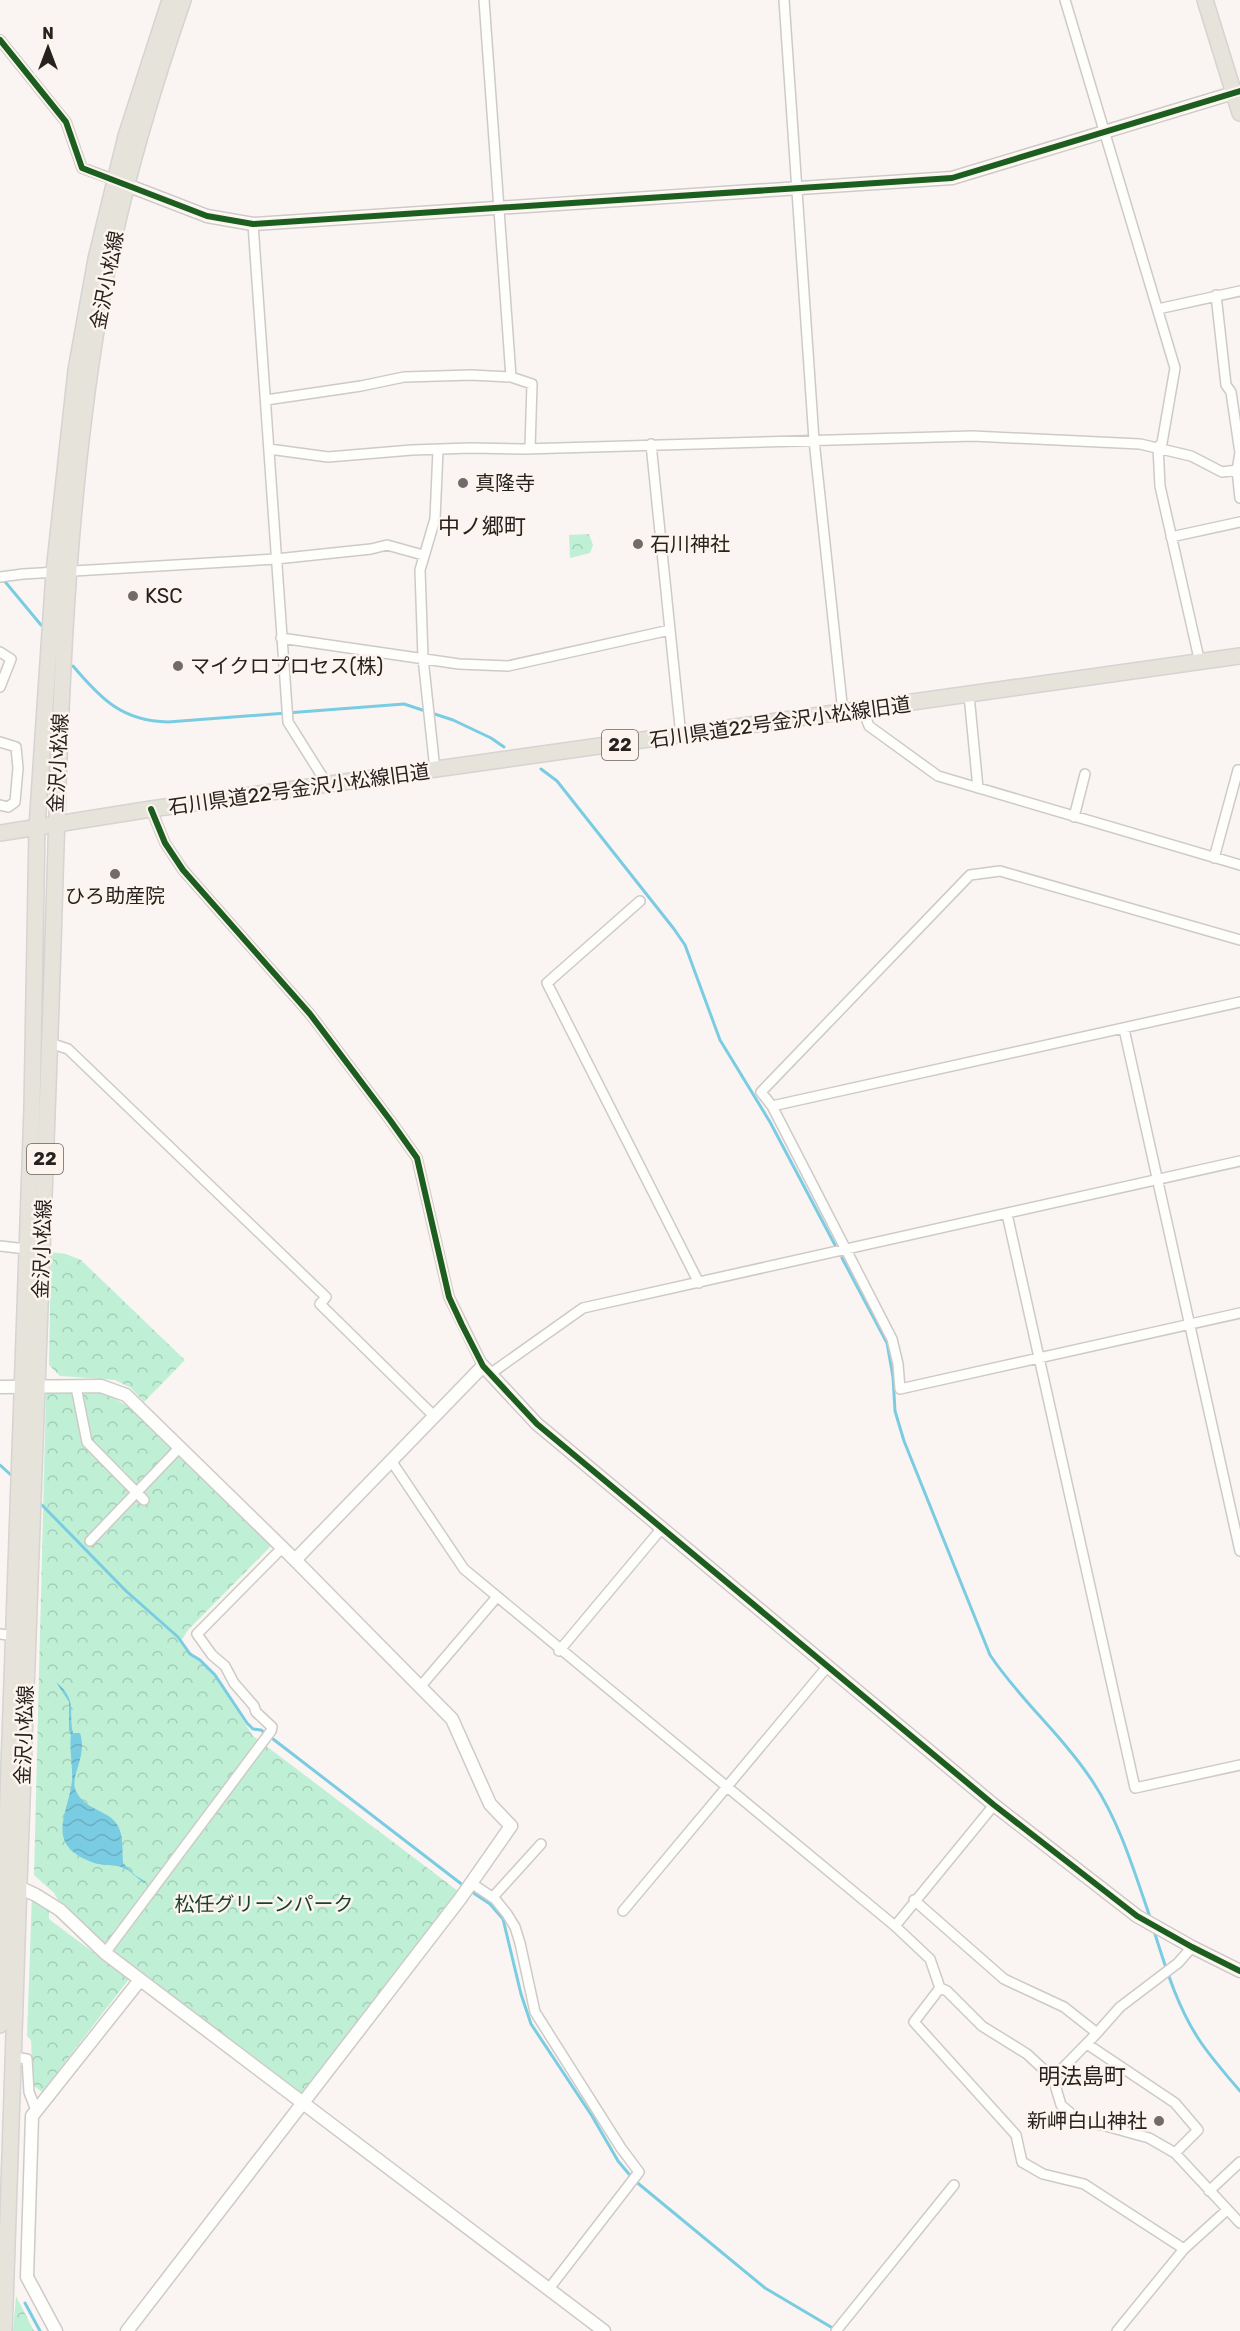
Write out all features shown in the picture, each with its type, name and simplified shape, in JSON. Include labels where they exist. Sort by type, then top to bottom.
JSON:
[{"type":"main road","name":"金沢小松線","points":[[121,183],[126,136],[170,0]]},
{"type":"main road","name":"金沢小松線","points":[[4,2331],[14,2057],[8,1882],[7,1635],[30,1387],[26,1250],[32,1108],[37,827],[61,572],[75,370],[96,259],[183,0]]},
{"type":"main road","points":[[1205,0],[1237,92],[1240,113]]},
{"type":"main road","name":"金沢小松線","points":[[0,2025],[30,1387],[50,1043],[61,572]]},
{"type":"main road","name":"石川県道22号金沢小松線旧道","points":[[0,833],[327,784],[1240,656]]},
{"type":"street","points":[[484,0],[511,377]]},
{"type":"street","points":[[784,0],[814,440],[843,713]]},
{"type":"street","points":[[1065,0],[1175,368],[1162,443],[1158,447],[1160,486],[1200,663]]},
{"type":"street","points":[[0,40],[66,122],[82,168],[207,216],[253,224],[952,178],[1237,92]]},
{"type":"street","points":[[253,224],[288,722],[327,784]]},
{"type":"street","points":[[1158,309],[1240,291]]},
{"type":"street","points":[[1216,295],[1226,385],[1236,390],[1240,453],[1237,470],[1240,498]]},
{"type":"street","points":[[266,400],[361,386],[404,377],[471,375],[511,377],[532,384],[530,448]]},
{"type":"street","points":[[269,449],[328,457],[438,450],[973,435],[1158,447],[1191,456],[1221,472],[1237,470]]},
{"type":"street","points":[[651,444],[681,736]]},
{"type":"street","points":[[435,770],[423,658],[420,570],[435,519],[438,450]]},
{"type":"street","points":[[1171,537],[1240,522]]},
{"type":"street","points":[[0,577],[276,559],[370,549],[387,545],[423,555]]},
{"type":"street","points":[[281,638],[459,664],[508,666],[670,630]]},
{"type":"street","points":[[0,651],[10,659],[0,687]]},
{"type":"street","points":[[969,695],[978,788]]},
{"type":"street","points":[[864,710],[869,726],[938,776],[1240,865]]},
{"type":"street","points":[[0,742],[16,747],[18,768],[15,802],[8,807],[0,805]]},
{"type":"street","points":[[1214,858],[1238,770],[1240,770]]},
{"type":"street","points":[[1074,817],[1085,774]]},
{"type":"street","points":[[152,809],[165,843],[183,870],[310,1014],[417,1158],[449,1297],[487,1370],[537,1424],[994,1805],[1137,1916],[1240,1971]]},
{"type":"street","points":[[1240,940],[1000,871],[970,875],[761,1092],[772,1106],[892,1339],[898,1364],[900,1389],[1240,1313]]},
{"type":"street","points":[[640,901],[547,983],[699,1283]]},
{"type":"street","points":[[772,1106],[1240,1002]]},
{"type":"street","points":[[1124,1029],[1240,1551]]},
{"type":"street","points":[[50,1043],[68,1049],[326,1297],[320,1304],[434,1416]]},
{"type":"street","points":[[295,1560],[434,1416],[487,1370],[584,1308],[848,1251],[1240,1161]]},
{"type":"street","points":[[1007,1214],[1135,1788],[1240,1766]]},
{"type":"street","points":[[0,1246],[26,1250]]},
{"type":"street","points":[[0,1388],[101,1386],[126,1395],[283,1547],[452,1719],[490,1804],[511,1826],[468,1887],[303,2104],[127,2331]]},
{"type":"street","points":[[76,1387],[87,1442],[144,1500]]},
{"type":"street","points":[[90,1542],[180,1448]]},
{"type":"street","points":[[392,1462],[464,1569],[496,1598],[895,1926],[930,1959],[940,1988],[947,1991],[982,2026],[1026,2054],[1053,2078],[1062,2105],[1080,2121],[1149,2138],[1175,2153],[1240,2223]]},
{"type":"street","points":[[559,1651],[662,1528]]},
{"type":"street","points":[[105,1953],[270,1732],[272,1727],[256,1712],[254,1706],[234,1683],[225,1666],[212,1654],[197,1634],[283,1547]]},
{"type":"street","points":[[420,1687],[496,1598]]},
{"type":"street","points":[[623,1911],[827,1667]]},
{"type":"street","points":[[895,1926],[994,1805]]},
{"type":"street","points":[[493,1897],[541,1844]]},
{"type":"street","points":[[8,1882],[36,1895],[60,1910],[105,1953],[604,2331]]},
{"type":"street","points":[[468,1887],[493,1897],[515,1927],[535,2012],[621,2148],[639,2172],[548,2290]]},
{"type":"street","points":[[914,1900],[1004,1979],[1065,2007],[1097,2033]]},
{"type":"street","points":[[1053,2078],[1088,2044],[1120,2007],[1171,1969],[1192,1947]]},
{"type":"street","points":[[56,2331],[27,2277],[32,2116],[140,1980]]},
{"type":"street","points":[[940,1988],[914,2022],[1016,2134],[1022,2162],[1043,2174],[1084,2184],[1184,2249]]},
{"type":"street","points":[[1088,2044],[1175,2103],[1198,2130],[1175,2153]]},
{"type":"street","points":[[14,2057],[27,2059],[29,2092],[36,2110]]},
{"type":"street","points":[[1209,2191],[1240,2162]]},
{"type":"street","points":[[837,2329],[954,2185]]},
{"type":"street","points":[[1117,2331],[1184,2249],[1227,2210]]},
{"type":"green space","points":[[589,534],[593,545],[590,553],[570,558],[569,535]]},
{"type":"green space","points":[[51,1252],[66,1254],[81,1260],[185,1360],[144,1402],[131,1388],[115,1380],[60,1376],[49,1365]]},
{"type":"green space","name":"松任グリーンパーク","points":[[104,1392],[129,1407],[272,1545],[188,1630],[180,1643],[212,1671],[253,1736],[458,1891],[304,2095],[119,1958],[67,1915],[54,1893],[34,1875],[46,1393]]},
{"type":"green space","points":[[32,1894],[49,1911],[49,1919],[129,1979],[42,2092],[33,2085],[31,2040],[27,2036]]},
{"type":"green space","points":[[16,2296],[34,2331],[13,2331]]},
{"type":"water","points":[[56,1682],[63,1688],[70,1700],[73,1733],[80,1733],[82,1742],[74,1785],[76,1791],[85,1803],[109,1817],[118,1826],[123,1863],[146,1882],[144,1883],[124,1868],[93,1863],[75,1854],[67,1846],[63,1836],[63,1827],[72,1781],[69,1702]]},
{"type":"waterway","points":[[2,578],[41,625]]},
{"type":"waterway","points":[[73,666],[93,689],[114,706],[125,713],[152,721],[168,722],[404,704],[453,720],[491,738],[504,747]]},
{"type":"waterway","points":[[541,769],[557,781],[685,945],[720,1040],[770,1122],[835,1245]]},
{"type":"waterway","points":[[842,1258],[887,1343],[893,1377],[895,1411],[904,1441],[990,1655],[1081,1765],[1103,1798],[1119,1831],[1150,1917]]},
{"type":"waterway","points":[[0,1465],[11,1475]]},
{"type":"waterway","points":[[42,1505],[126,1591],[178,1637],[190,1654],[200,1660],[215,1675],[253,1729],[261,1730],[464,1886]]},
{"type":"waterway","points":[[469,1890],[490,1904],[503,1919],[521,1994],[531,2024],[592,2116],[618,2161],[634,2180],[765,2288],[836,2330]]},
{"type":"waterway","points":[[1155,1934],[1180,2005],[1194,2031],[1240,2091]]},
{"type":"waterway","points":[[25,2303],[40,2331]]},
{"type":"cycle path","points":[[0,40],[66,122],[82,168],[207,216],[253,224],[952,178],[1240,91]]},
{"type":"cycle path","points":[[151,809],[165,843],[183,870],[310,1014],[417,1158],[449,1297],[483,1366],[537,1424],[994,1805],[1137,1916],[1240,1971]]},
{"type":"place","name":"真隆寺","points":[[463,483]]},
{"type":"place","name":"石川神社","points":[[638,544]]},
{"type":"place","name":"KSC","points":[[133,596]]},
{"type":"place","name":"マイクロプロセス(株)","points":[[178,666]]},
{"type":"place","name":"ひろ助産院","points":[[115,874]]},
{"type":"place","name":"新岬白山神社","points":[[1159,2121]]},
{"type":"district","name":"中ノ郷町","points":[[482,526]]},
{"type":"district","name":"明法島町","points":[[1082,2076]]}]
